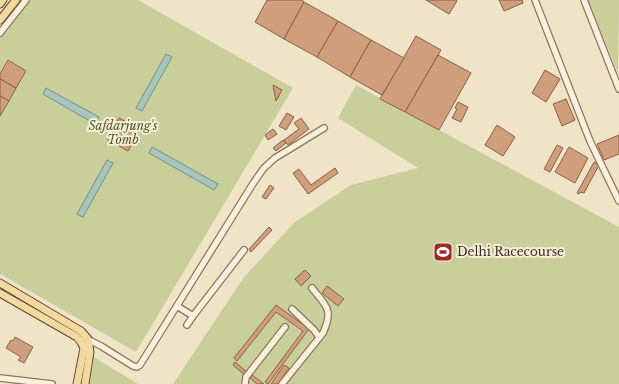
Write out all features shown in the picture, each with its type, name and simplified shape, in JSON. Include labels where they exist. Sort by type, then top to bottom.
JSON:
[{"type":"main road","points":[[0,4],[3,0]]},
{"type":"main road","points":[[0,20],[16,0]]},
{"type":"main road","points":[[0,283],[81,330],[88,339],[90,352],[84,384]]},
{"type":"main road","points":[[0,293],[77,337],[82,342],[84,348],[77,384]]},
{"type":"street","points":[[0,33],[26,0]]},
{"type":"street","points":[[535,0],[590,141],[619,201]]},
{"type":"street","points":[[584,0],[619,89]]},
{"type":"street","points":[[77,337],[88,339],[133,366],[137,367],[140,365],[264,168],[275,158],[324,128]]},
{"type":"street","points":[[186,325],[244,250]]},
{"type":"street","points":[[282,384],[319,337],[327,324],[329,314],[328,308],[312,288]]},
{"type":"street","points":[[177,306],[193,316]]},
{"type":"street","points":[[292,309],[314,330],[319,337]]},
{"type":"street","points":[[246,384],[246,377],[285,327]]},
{"type":"street","points":[[0,378],[52,384]]},
{"type":"green space","name":"Safdarjung's Tomb","points":[[30,0],[138,0],[293,88],[136,352],[0,274],[0,37]]},
{"type":"green space","points":[[588,0],[619,0],[618,73]]},
{"type":"green space","name":"Delhi Racecourse","points":[[356,85],[619,227],[619,384],[173,384],[244,277],[295,222],[351,185],[418,168],[338,118]]},
{"type":"green space","points":[[94,357],[138,384],[90,384]]},
{"type":"water","points":[[166,54],[172,57],[142,111],[136,108]]},
{"type":"water","points":[[46,88],[99,117],[95,124],[43,94]]},
{"type":"water","points":[[152,147],[218,184],[214,190],[149,153]]},
{"type":"water","points":[[107,160],[113,163],[83,217],[77,214]]},
{"type":"building","points":[[267,0],[302,0],[304,2],[284,39],[255,22]]},
{"type":"building","points":[[426,0],[456,0],[457,1],[449,14]]},
{"type":"building","points":[[499,0],[522,0],[523,3],[504,11]]},
{"type":"building","points":[[304,2],[338,21],[317,57],[284,39]]},
{"type":"building","points":[[338,21],[371,40],[350,77],[317,57]]},
{"type":"building","points":[[416,36],[441,50],[405,112],[380,99]]},
{"type":"building","points":[[371,40],[404,58],[382,95],[350,77]]},
{"type":"building","points":[[438,55],[471,73],[439,130],[405,112]]},
{"type":"building","points":[[8,60],[26,71],[16,88],[0,79],[0,74]]},
{"type":"building","points":[[545,70],[560,79],[546,102],[532,93]]},
{"type":"building","points":[[0,79],[16,88],[9,101],[0,96]]},
{"type":"building","points":[[273,85],[282,90],[276,101]]},
{"type":"building","points":[[0,96],[9,101],[0,116]]},
{"type":"building","points":[[566,99],[575,120],[562,126],[553,104]]},
{"type":"building","points":[[458,102],[468,107],[461,122],[452,118],[457,109],[455,108]]},
{"type":"building","points":[[287,113],[294,117],[286,130],[279,126]]},
{"type":"building","name":"Safdarjung's Tomb","points":[[119,118],[140,129],[128,151],[107,139]]},
{"type":"building","points":[[301,118],[309,129],[288,145],[284,140],[299,129],[294,123]]},
{"type":"building","points":[[497,125],[515,137],[503,156],[485,145]]},
{"type":"building","points":[[273,129],[277,134],[268,140],[265,135]]},
{"type":"building","points":[[619,135],[619,154],[604,160],[597,144]]},
{"type":"building","points":[[283,140],[286,143],[276,151],[273,148]]},
{"type":"building","points":[[557,145],[563,148],[550,172],[544,169]]},
{"type":"building","points":[[569,147],[588,158],[575,183],[555,172]]},
{"type":"building","points":[[594,162],[599,165],[584,193],[577,193]]},
{"type":"building","points":[[335,168],[338,173],[308,194],[293,173],[299,169],[311,185]]},
{"type":"building","points":[[270,185],[274,188],[266,199],[262,197]]},
{"type":"building","points":[[269,227],[272,230],[251,252],[249,249]]},
{"type":"building","points":[[305,270],[311,276],[301,286],[295,279]]},
{"type":"building","points":[[327,286],[344,299],[338,306],[322,293]]},
{"type":"building","points":[[276,305],[309,329],[268,384],[265,382],[303,331],[276,312],[237,361],[234,358]]},
{"type":"building","points":[[15,337],[33,347],[24,363],[18,360],[21,357],[6,348]]},
{"type":"building","points":[[235,362],[248,373],[246,376],[233,365]]},
{"type":"building","points":[[284,365],[289,368],[278,384],[271,384]]},
{"type":"building","points":[[252,375],[264,384],[257,384],[250,378]]},
{"type":"place","name":"Delhi Racecourse","points":[[443,252]]}]
